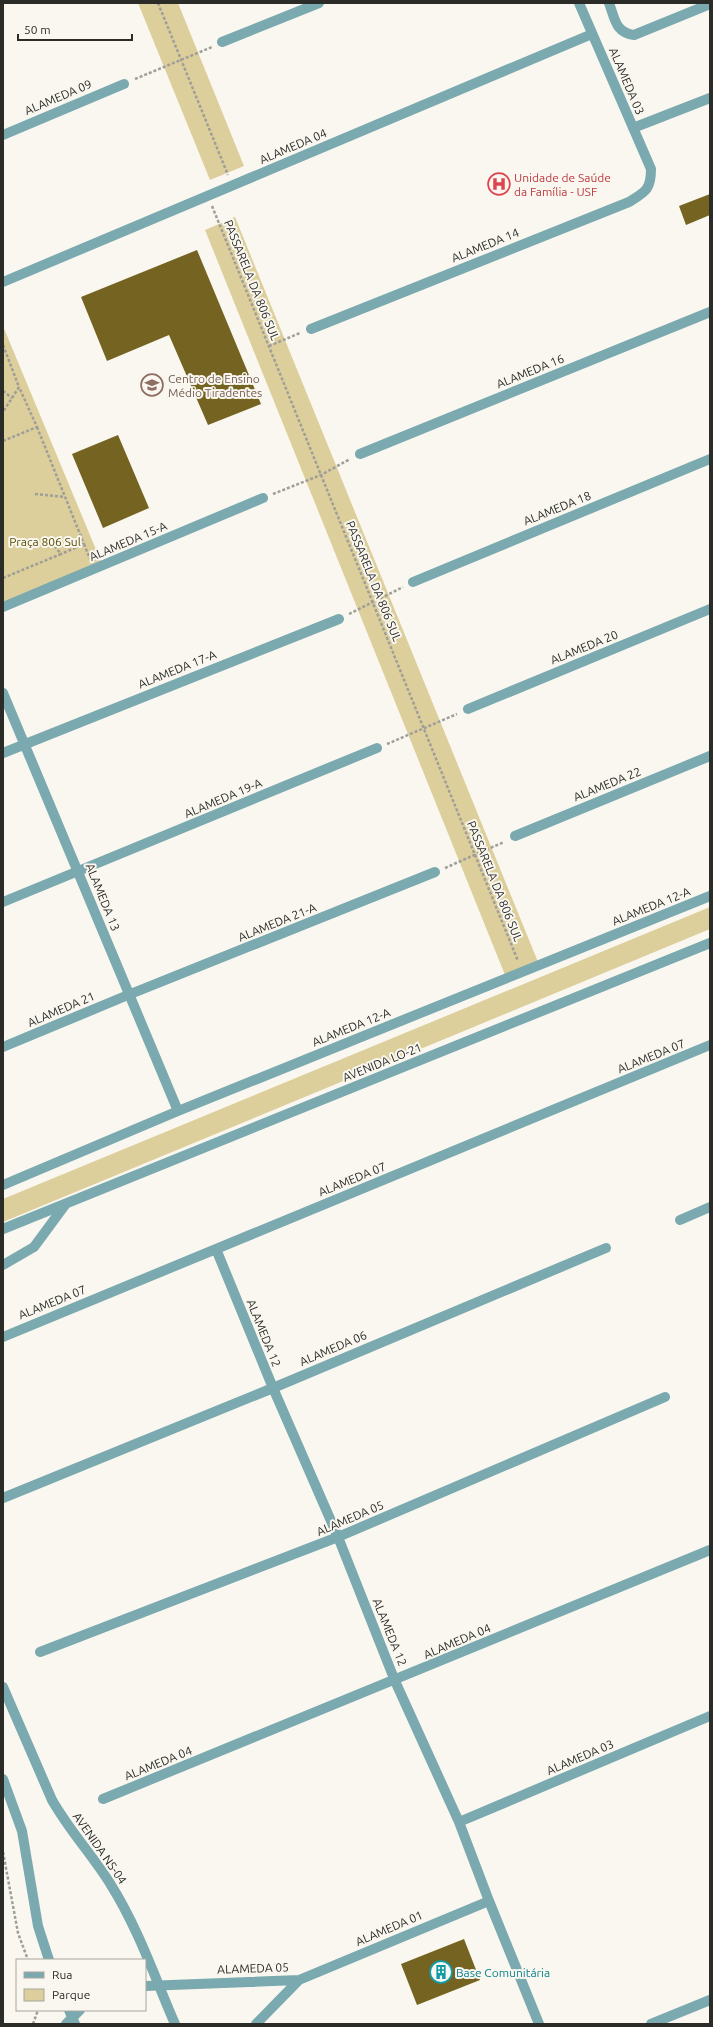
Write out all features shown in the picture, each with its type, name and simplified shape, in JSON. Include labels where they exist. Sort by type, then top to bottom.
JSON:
[{"type":"street","points":[[222,42],[319,3]]},
{"type":"street","name":"ALAMEDA 03","points":[[579,3],[651,169]]},
{"type":"street","points":[[609,3],[618,26],[624,34],[634,35],[710,4]]},
{"type":"street","name":"ALAMEDA 04","points":[[3,282],[592,34]]},
{"type":"street","name":"ALAMEDA 09","points":[[3,135],[124,84]]},
{"type":"street","points":[[633,128],[709,102]]},
{"type":"street","name":"ALAMEDA 14","points":[[311,329],[628,202],[648,189],[651,182],[651,169]]},
{"type":"street","name":"ALAMEDA 16","points":[[360,454],[710,312]]},
{"type":"street","name":"ALAMEDA 18","points":[[413,582],[710,459]]},
{"type":"street","name":"ALAMEDA 15-A","points":[[3,607],[263,498]]},
{"type":"street","name":"ALAMEDA 20","points":[[468,709],[710,609]]},
{"type":"street","name":"ALAMEDA 17-A","points":[[3,752],[339,619]]},
{"type":"street","name":"ALAMEDA 13","points":[[3,693],[79,872],[128,995],[178,1111]]},
{"type":"street","name":"ALAMEDA 19-A","points":[[3,902],[377,748]]},
{"type":"street","name":"ALAMEDA 22","points":[[515,836],[710,756]]},
{"type":"street","name":"ALAMEDA 21-A","points":[[128,995],[436,872]]},
{"type":"street","name":"ALAMEDA 12-A","points":[[3,1185],[178,1111],[710,896]]},
{"type":"street","name":"AVENIDA LO-21","points":[[3,1230],[710,943]]},
{"type":"street","name":"ALAMEDA 21","points":[[3,1047],[128,995]]},
{"type":"street","name":"ALAMEDA 07","points":[[3,1337],[710,1045]]},
{"type":"street","points":[[3,1265],[34,1246],[65,1205]]},
{"type":"street","points":[[680,1220],[710,1207]]},
{"type":"street","name":"ALAMEDA 06","points":[[3,1498],[273,1388],[606,1248]]},
{"type":"street","name":"ALAMEDA 12","points":[[216,1249],[273,1388],[338,1537],[395,1681],[459,1822],[488,1901],[539,2024]]},
{"type":"street","name":"ALAMEDA 05","points":[[40,1652],[338,1537],[665,1396]]},
{"type":"street","name":"ALAMEDA 04","points":[[103,1800],[710,1550]]},
{"type":"street","name":"AVENIDA NS-04","points":[[3,1687],[52,1800],[61,1816],[111,1885],[127,1912],[175,2024]]},
{"type":"street","name":"ALAMEDA 03","points":[[459,1822],[710,1716]]},
{"type":"street","points":[[3,1780],[22,1831],[38,1926],[48,1959]]},
{"type":"street","name":"ALAMEDA 01","points":[[299,1980],[488,1901]]},
{"type":"street","name":"ALAMEDA 05","points":[[146,1986],[158,1984],[299,1980]]},
{"type":"street","name":"ALAMEDA 05","points":[[256,2024],[299,1980]]},
{"type":"street","points":[[651,2024],[710,2000]]},
{"type":"street","points":[[71,2019],[79,2011]]},
{"type":"path","points":[[158,3],[232,186]]},
{"type":"path","points":[[124,84],[222,42]]},
{"type":"path","name":"PASSARELA DA 806 SUL","points":[[208,196],[522,972]]},
{"type":"path","points":[[269,346],[311,329]]},
{"type":"path","points":[[3,345],[93,566]]},
{"type":"path","points":[[3,412],[19,387]]},
{"type":"path","points":[[3,391],[12,398]]},
{"type":"path","points":[[3,441],[36,427]]},
{"type":"path","points":[[263,498],[321,475],[360,454]]},
{"type":"path","points":[[36,494],[65,497]]},
{"type":"path","points":[[53,544],[60,554]]},
{"type":"path","points":[[3,578],[84,544]]},
{"type":"path","points":[[339,619],[413,582]]},
{"type":"path","points":[[377,748],[468,709]]},
{"type":"path","points":[[436,872],[476,856],[515,836]]},
{"type":"path","points":[[3,1852],[18,1933],[28,1959]]},
{"type":"path","points":[[34,2024],[38,2011]]},
{"type":"green space","points":[[138,3],[178,3],[244,166],[210,180]]},
{"type":"green space","points":[[235,217],[538,962],[505,975],[205,230]]},
{"type":"green space","name":"Praça 806 Sul","points":[[3,326],[102,564],[3,606]]},
{"type":"green space","points":[[710,907],[710,929],[3,1222],[3,1199]]},
{"type":"building","points":[[710,194],[710,215],[686,225],[679,206]]},
{"type":"building","points":[[197,250],[261,404],[208,425],[169,335],[107,361],[81,297]]},
{"type":"building","points":[[118,435],[149,508],[103,528],[72,454]]},
{"type":"building","name":"Base Comunitária","points":[[464,1939],[480,1980],[417,2005],[401,1964]]},
{"type":"place","name":"Unidade de Saúde da Família - USF","points":[[499,184]]},
{"type":"place","name":"Centro de Ensino Médio Tiradentes","points":[[152,385]]},
{"type":"place","name":"Base Comunitária","points":[[441,1972]]}]
